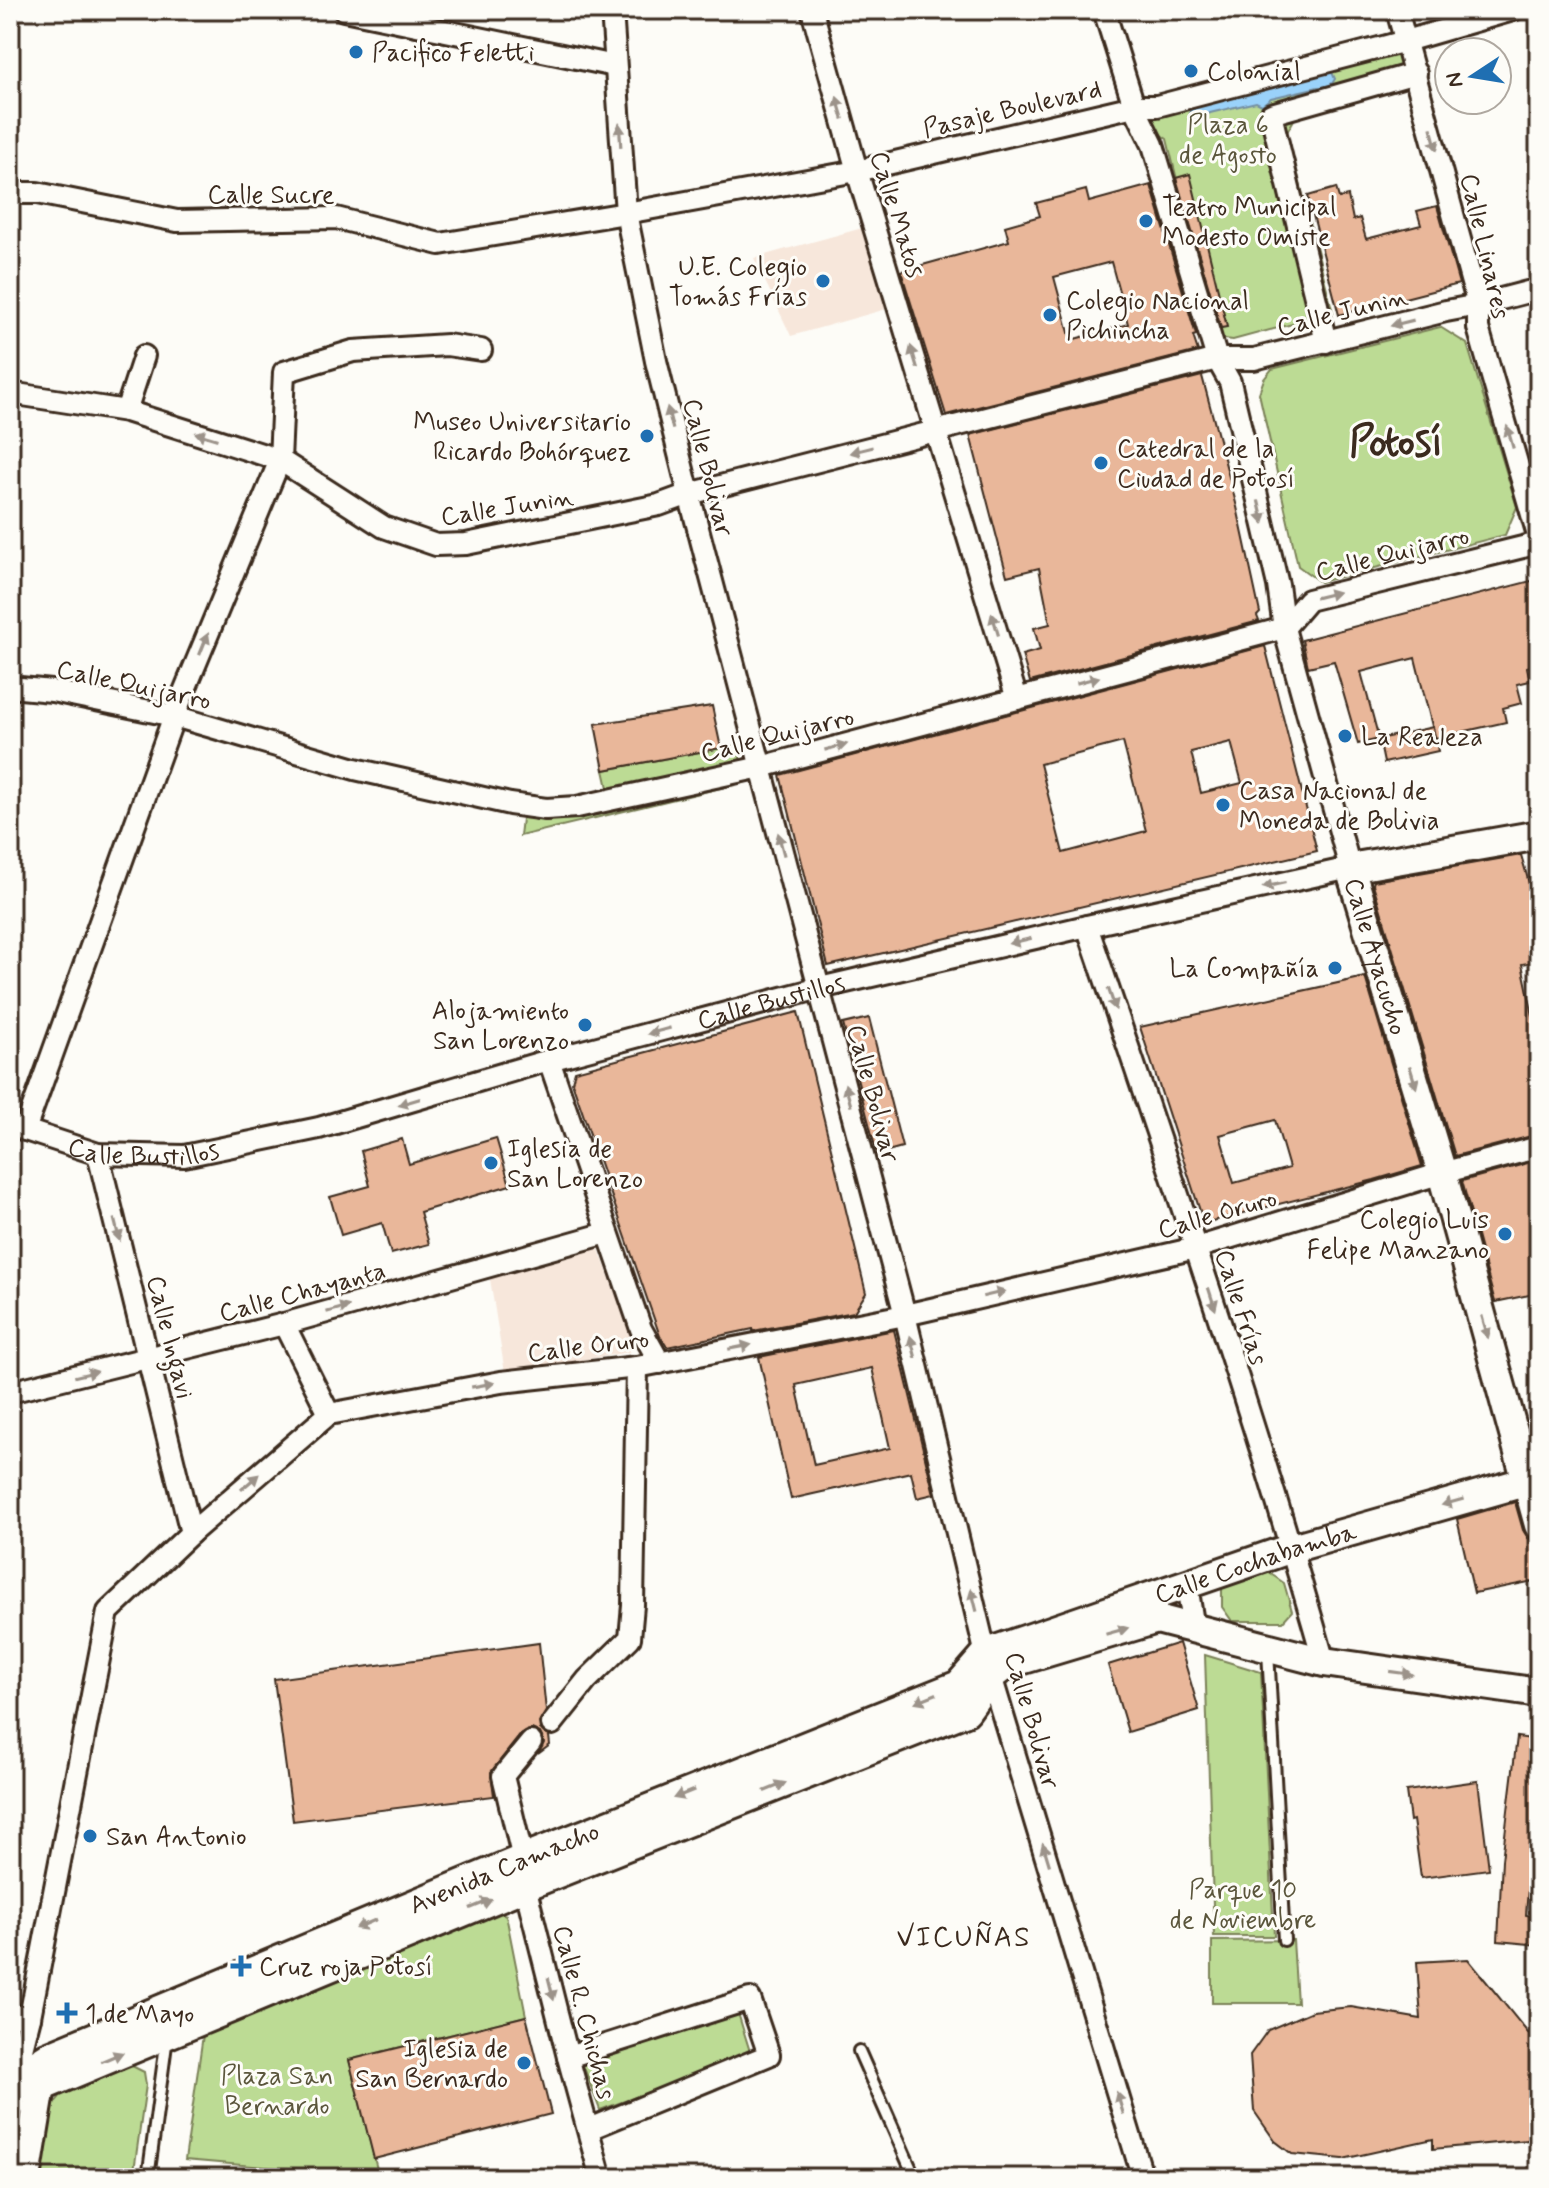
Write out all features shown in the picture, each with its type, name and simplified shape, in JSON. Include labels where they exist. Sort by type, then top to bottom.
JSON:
[{"type":"main road","name":"Calle Bustillos","points":[[1350,868],[1539,835]]},
{"type":"main road","name":"Calle Ayacucho","points":[[1350,868],[1442,1173],[1539,1525]]},
{"type":"main road","name":"Calle Cochabamba","points":[[989,1664],[1187,1585],[1292,1548],[1528,1481]]},
{"type":"main road","name":"Calle Cochabamba","points":[[989,1664],[1007,1664],[1157,1619],[1324,1662],[1539,1693]]},
{"type":"main road","name":"Avenida Camacho","points":[[27,2082],[167,2033],[524,1872],[959,1685],[989,1664]]},
{"type":"main road","name":"Avenida Camacho","points":[[47,2057],[524,1872]]},
{"type":"main road","points":[[10,2106],[47,2057]]},
{"type":"main road","points":[[26,2178],[27,2082]]},
{"type":"street","points":[[344,10],[615,66]]},
{"type":"street","name":"Calle Bolivar","points":[[612,10],[626,213],[656,361],[905,1315],[989,1664],[1143,2178]]},
{"type":"street","name":"Calle Matos","points":[[812,10],[857,171],[1017,699]]},
{"type":"street","name":"Calle Ayacucho","points":[[1104,10],[1134,106],[1153,145],[1217,359],[1230,382],[1278,585],[1284,628],[1350,868]]},
{"type":"street","name":"Calle Linares","points":[[1397,10],[1478,305],[1478,328],[1539,541]]},
{"type":"street","name":"Pasaje Boulevard","points":[[626,213],[857,171],[1134,106],[1157,106],[1513,10]]},
{"type":"street","points":[[1326,342],[1271,114],[1416,73]]},
{"type":"street","name":"Calle Sucre","points":[[10,193],[37,193],[177,221],[336,218],[440,244],[626,213]]},
{"type":"street","name":"Calle Junin","points":[[10,393],[126,411],[280,460],[384,527],[436,545],[466,544],[659,505],[689,494],[1217,359],[1254,359],[1539,289]]},
{"type":"street","points":[[18,1128],[174,716],[280,460],[284,372],[353,351],[447,345],[481,350]]},
{"type":"street","points":[[126,411],[144,356]]},
{"type":"street","name":"Calle Quijarro","points":[[10,687],[52,691],[174,716],[355,769],[510,804],[546,809],[577,807],[761,767],[1284,628],[1308,600],[1539,541]]},
{"type":"street","name":"Calle Bustillos","points":[[18,1128],[98,1154],[184,1156],[319,1128],[549,1060],[820,988],[1350,868]]},
{"type":"street","name":"Calle Frías","points":[[1087,926],[1196,1248],[1292,1548],[1324,1662]]},
{"type":"street","points":[[549,1060],[641,1329],[660,1363]]},
{"type":"street","name":"Calle Oruro","points":[[329,1414],[501,1382],[637,1367],[905,1315],[1196,1248],[1442,1173],[1539,1147]]},
{"type":"street","name":"Calle Ingavi","points":[[98,1154],[191,1533]]},
{"type":"street","name":"Calle Chayanta","points":[[10,1392],[284,1324],[607,1233]]},
{"type":"street","points":[[27,2082],[20,2016],[108,1612],[191,1533],[329,1414],[284,1324]]},
{"type":"street","points":[[552,1724],[587,1680],[630,1638],[637,1367]]},
{"type":"street","points":[[1187,1585],[1194,1629]]},
{"type":"street","name":"Calle R. Chichas","points":[[531,1742],[503,1776],[568,2057],[601,2178]]},
{"type":"street","points":[[568,2057],[750,1999],[769,2055],[589,2129]]},
{"type":"street","points":[[20,2016],[47,2057]]},
{"type":"lane","points":[[1267,1648],[1284,1940]]},
{"type":"lane","points":[[148,2178],[167,2033]]},
{"type":"lane","points":[[859,2051],[915,2178]]},
{"type":"shaded area","name":"U.E. Colegio Tomás Frías","points":[[866,227],[890,308],[791,336],[754,258]]},
{"type":"shaded area","points":[[598,1247],[633,1340],[629,1352],[505,1373],[490,1279]]},
{"type":"green space","name":"Plaza 6 de Agosto","points":[[1398,31],[1414,84],[1295,118],[1287,132],[1333,313],[1233,340],[1216,338],[1167,139],[1154,130],[1146,99]]},
{"type":"green space","points":[[1440,327],[1467,344],[1517,507],[1505,535],[1320,582],[1298,566],[1259,393],[1264,379],[1272,369]]},
{"type":"green space","points":[[737,745],[746,782],[520,836],[524,801],[576,799],[609,792],[604,770]]},
{"type":"green space","points":[[1262,1568],[1284,1583],[1292,1611],[1283,1621],[1232,1621],[1222,1607],[1222,1587]]},
{"type":"green space","name":"Parque 10 de Noviembre","points":[[1205,1655],[1261,1672],[1274,1936],[1214,1936]]},
{"type":"green space","name":"Plaza San Bernardo","points":[[493,1910],[506,1915],[526,2016],[349,2060],[379,2177],[185,2160],[203,2035]]},
{"type":"green space","points":[[1293,1940],[1297,2003],[1212,2003],[1212,1941]]},
{"type":"green space","points":[[738,2013],[751,2055],[600,2110],[583,2065]]},
{"type":"green space","points":[[130,2065],[144,2072],[146,2085],[133,2178],[38,2178],[47,2113],[62,2094]]},
{"type":"water","points":[[1331,70],[1335,79],[1329,88],[1318,87],[1271,98],[1262,105],[1256,102],[1210,113],[1202,120],[1190,114],[1190,107]]},
{"type":"building","points":[[1190,174],[1227,327],[1221,328],[1176,178]]},
{"type":"building","name":"Colegio Nacional Pichincha","points":[[1151,185],[1196,335],[1193,336],[1198,351],[946,415],[901,271],[1009,241],[1005,226],[1040,216],[1036,203],[1086,190],[1089,202]],"holes":[[[1111,262],[1128,324],[1071,340],[1054,277]]]},
{"type":"building","points":[[1336,188],[1339,198],[1348,196],[1353,220],[1360,218],[1366,239],[1421,225],[1417,211],[1437,206],[1459,284],[1339,315],[1308,196]]},
{"type":"building","points":[[1202,376],[1237,507],[1260,613],[1257,616],[1259,621],[1030,682],[1022,655],[1040,650],[1034,628],[1050,624],[1039,568],[1007,576],[970,435]]},
{"type":"building","points":[[1539,579],[1539,664],[1527,667],[1530,681],[1517,684],[1522,703],[1503,708],[1506,722],[1435,738],[1415,658],[1361,672],[1379,739],[1358,744],[1334,661],[1308,667],[1302,640]]},
{"type":"building","name":"Casa Nacional de Moneda de Bolivia","points":[[1265,646],[1317,851],[828,966],[780,775]],"holes":[[[1123,742],[1146,831],[1063,853],[1040,764]],[[1231,742],[1242,783],[1201,793],[1191,752]]]},
{"type":"building","points":[[712,706],[721,748],[604,770],[595,724]]},
{"type":"building","points":[[1433,727],[1438,751],[1384,763],[1379,739]]},
{"type":"building","points":[[1521,855],[1539,918],[1539,961],[1522,964],[1539,1044],[1539,1134],[1455,1156],[1373,884],[1374,881]]},
{"type":"building","points":[[1365,977],[1422,1166],[1204,1223],[1140,1027]],"holes":[[[1275,1120],[1289,1168],[1234,1183],[1220,1135]]]},
{"type":"building","points":[[798,1012],[866,1293],[854,1312],[667,1347],[660,1336],[572,1082],[575,1071]]},
{"type":"building","points":[[869,1018],[902,1147],[877,1154],[843,1024]]},
{"type":"building","points":[[496,1138],[510,1185],[420,1212],[429,1244],[391,1254],[382,1223],[341,1235],[330,1197],[370,1186],[361,1151],[402,1139],[409,1164]]},
{"type":"building","name":"Colegio Luis Felipe Manzano","points":[[1539,1160],[1539,1293],[1495,1302],[1462,1181]]},
{"type":"building","points":[[894,1330],[934,1494],[917,1498],[911,1472],[791,1499],[759,1357]],"holes":[[[872,1368],[890,1448],[814,1465],[796,1385]]]},
{"type":"building","points":[[1515,1502],[1523,1530],[1528,1538],[1536,1542],[1539,1580],[1474,1593],[1457,1519]]},
{"type":"building","points":[[539,1643],[546,1711],[539,1723],[540,1729],[549,1736],[550,1745],[538,1754],[544,1743],[540,1733],[532,1729],[521,1734],[491,1772],[494,1796],[293,1821],[274,1679]]},
{"type":"building","points":[[1179,1643],[1199,1710],[1128,1732],[1108,1665]]},
{"type":"building","points":[[1517,1737],[1539,1740],[1539,1864],[1530,1863],[1526,1915],[1539,1917],[1539,1945],[1498,1941],[1502,1860]]},
{"type":"building","points":[[1478,1781],[1489,1869],[1421,1878],[1406,1791]]},
{"type":"building","points":[[1468,1959],[1537,2044],[1539,2139],[1433,2149],[1433,2139],[1343,2159],[1292,2154],[1275,2141],[1254,2111],[1250,2055],[1268,2030],[1312,2011],[1351,2007],[1421,2019],[1417,1962]]},
{"type":"building","points":[[526,2016],[551,2114],[374,2159],[349,2060]]},
{"type":"place","name":"Pacifico Feletti","points":[[356,52]]},
{"type":"place","name":"Colonial","points":[[1191,71]]},
{"type":"place","name":"Teatro Municipal Modesto Omiste","points":[[1146,221]]},
{"type":"place","name":"U.E. Colegio Tomás Frías","points":[[823,281]]},
{"type":"place","name":"Colegio Nacional Pichincha","points":[[1050,315]]},
{"type":"place","name":"Museo Universitario Ricardo Bohórquez","points":[[647,436]]},
{"type":"place","name":"Catedral de la Ciudad de Potosí","points":[[1101,463]]},
{"type":"place","name":"La Realeza","points":[[1345,736]]},
{"type":"place","name":"Casa Nacional de Moneda de Bolivia","points":[[1223,805]]},
{"type":"place","name":"La Compañía","points":[[1335,968]]},
{"type":"place","name":"Alojamiento San Lorenzo","points":[[585,1025]]},
{"type":"place","name":"Iglesia de San Lorenzo","points":[[491,1163]]},
{"type":"place","name":"Colegio Luis Felipe Manzano","points":[[1505,1234]]},
{"type":"place","name":"San Antonio","points":[[90,1836]]},
{"type":"place","name":"Cruz roja Potosí","points":[[241,1966]]},
{"type":"place","name":"1 de Mayo","points":[[67,2013]]},
{"type":"place","name":"Iglesia de San Bernardo","points":[[524,2063]]},
{"type":"district","name":"Potosí","points":[[1396,440]]},
{"type":"district","name":"VICUÑAS","points":[[964,1936]]}]
